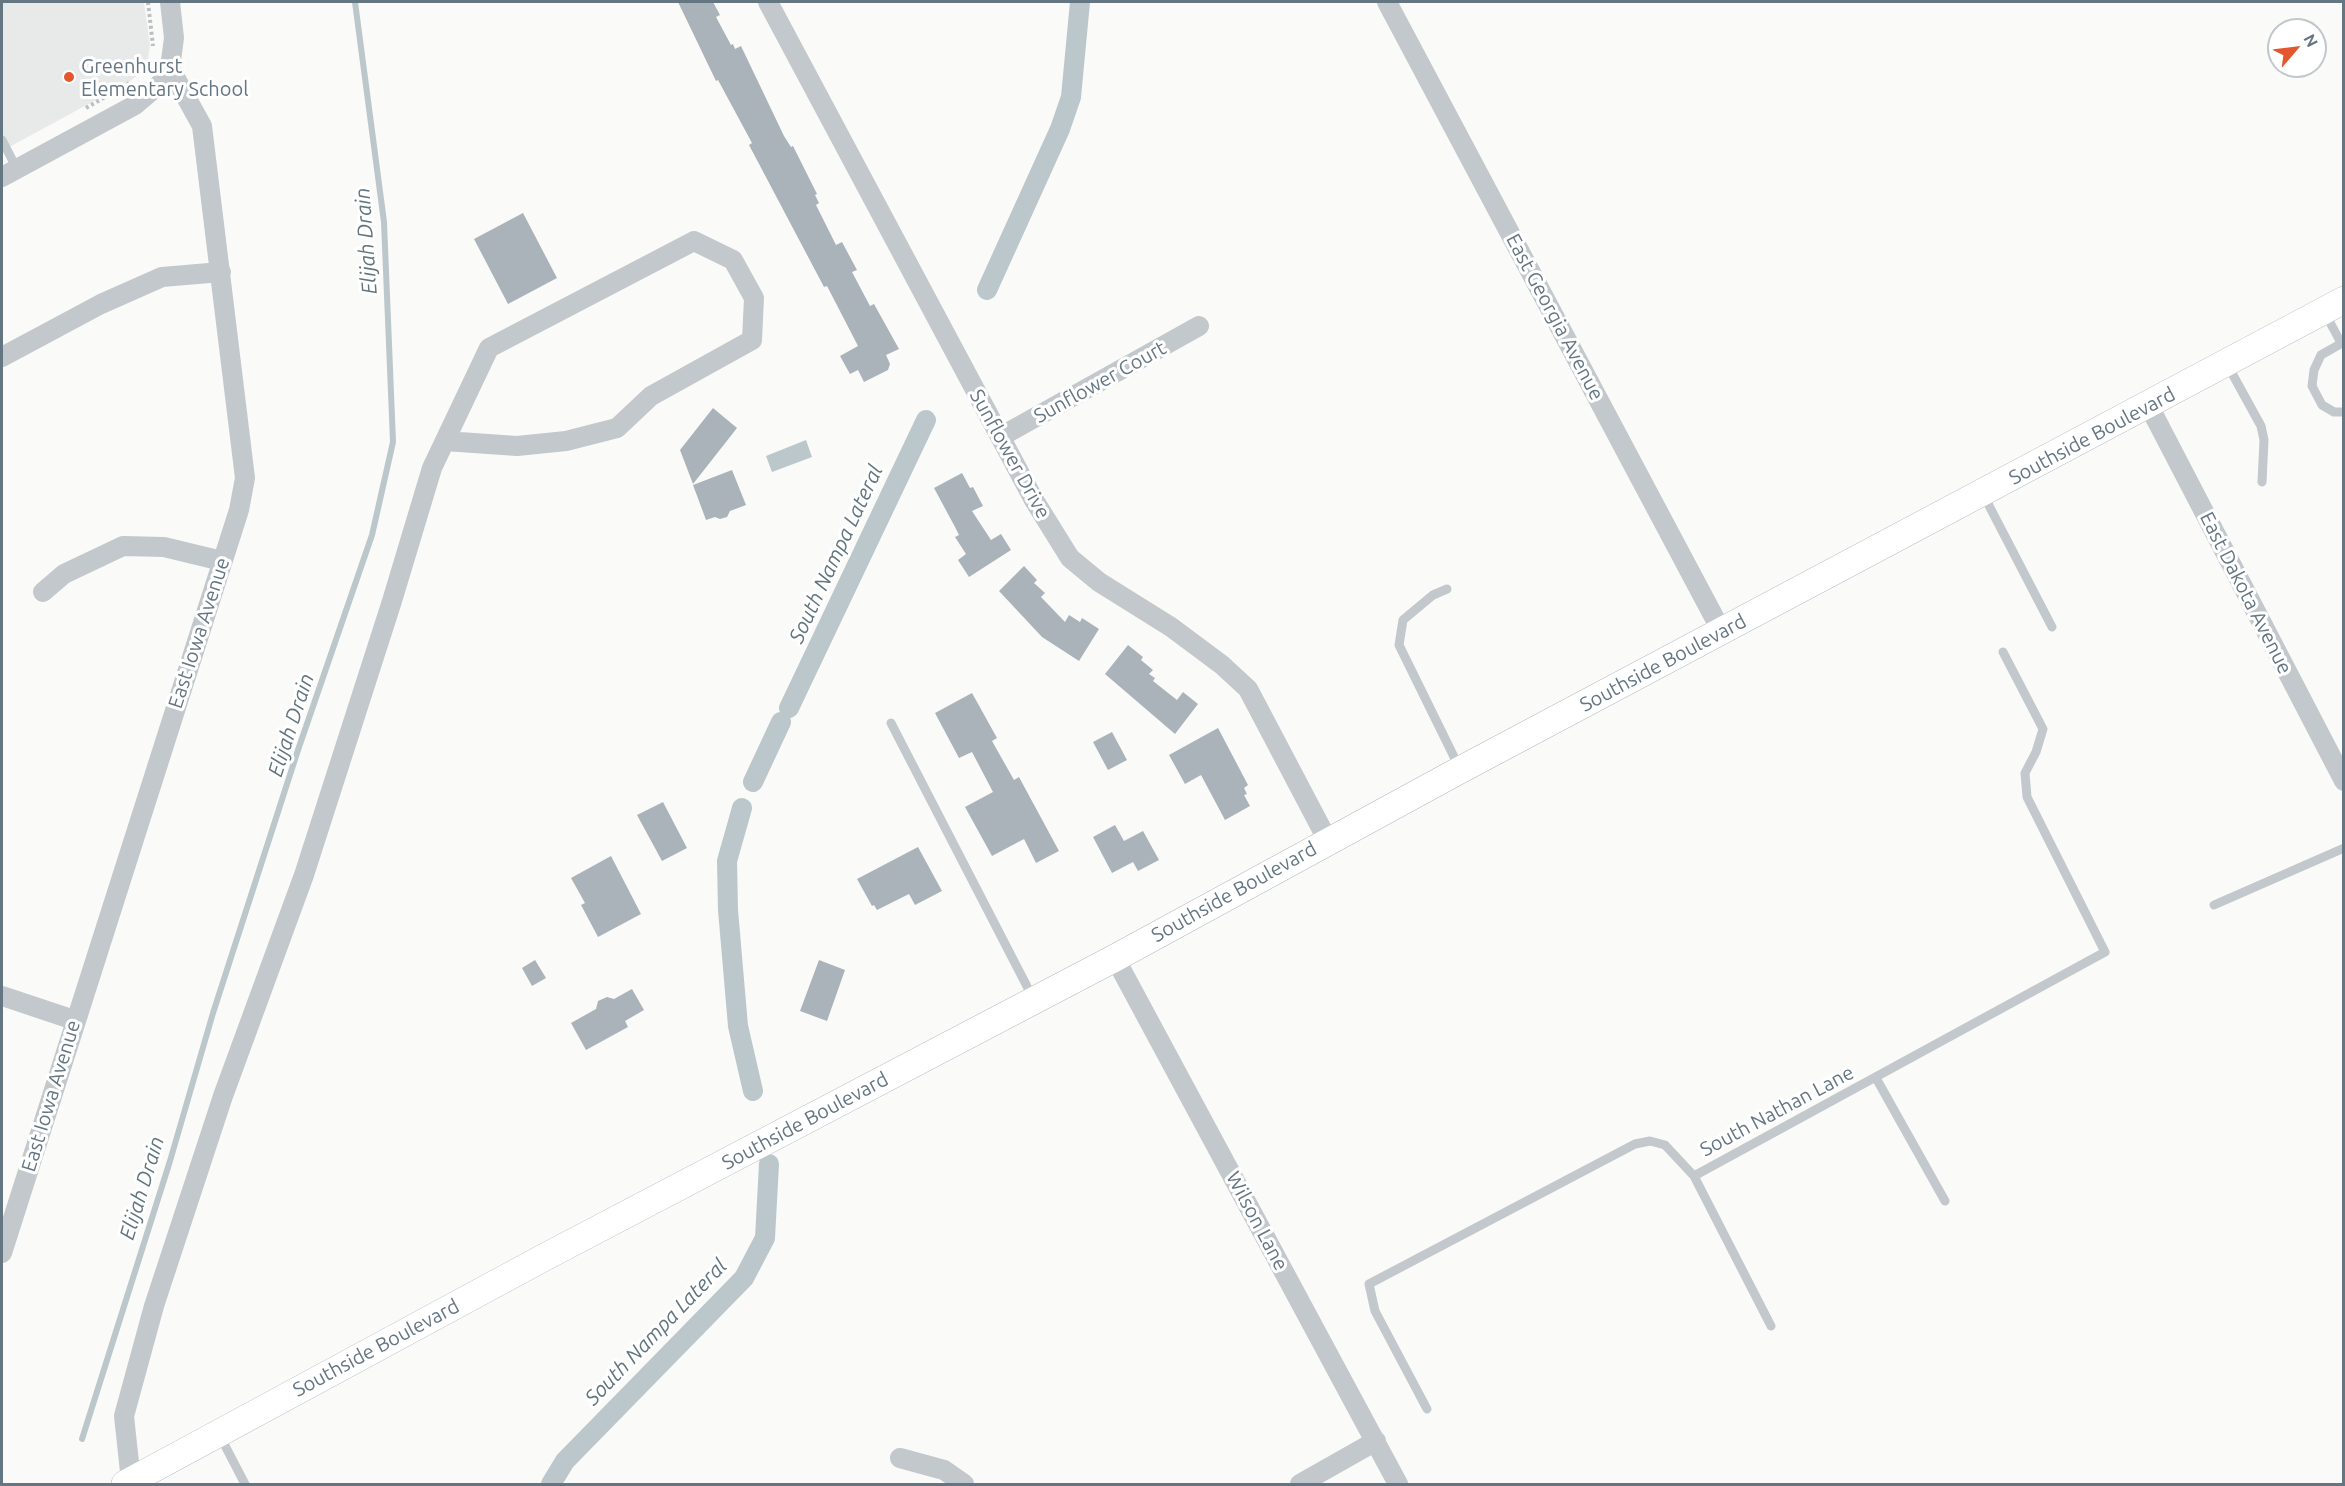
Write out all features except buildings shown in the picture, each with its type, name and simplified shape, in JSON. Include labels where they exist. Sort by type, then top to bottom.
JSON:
[{"type":"main road","name":"Southside Boulevard","points":[[128,1483],[543,1258],[1115,958],[1460,770],[2334,306]]},
{"type":"street","points":[[9,173],[135,105],[162,82],[162,62],[174,38],[170,2]]},
{"type":"street","name":"Sunflower Drive","points":[[768,2],[1034,500],[1070,558],[1099,582],[1171,627],[1222,665],[1248,689],[1328,841]]},
{"type":"street","name":"East Georgia Avenue","points":[[1387,2],[1722,632]]},
{"type":"street","name":"East Iowa Avenue","points":[[2,1252],[74,1020],[239,510],[245,477],[202,126],[162,62]]},
{"type":"street","points":[[128,1483],[124,1416],[154,1306],[223,1096],[304,875],[432,468],[489,348],[694,241],[733,260],[754,298],[752,340],[651,396],[617,428],[566,441],[517,447],[446,441]]},
{"type":"street","points":[[2,357],[101,304],[162,277],[221,272]]},
{"type":"street","name":"Sunflower Court","points":[[1000,437],[1199,326]]},
{"type":"street","name":"East Dakota Avenue","points":[[2149,406],[2343,781]]},
{"type":"street","points":[[43,592],[64,574],[123,546],[164,547],[222,561]]},
{"type":"street","name":"Wilson Lane","points":[[1115,958],[1398,1485]]},
{"type":"street","points":[[2,996],[74,1020]]},
{"type":"street","points":[[1300,1485],[1376,1441]]},
{"type":"street","points":[[900,1458],[944,1470],[964,1485]]},
{"type":"lane","points":[[2,140],[9,173]]},
{"type":"lane","points":[[2334,306],[2342,343],[2321,355],[2314,370],[2312,386],[2322,405],[2334,412],[2343,412]]},
{"type":"lane","points":[[2227,363],[2261,426],[2264,440],[2262,482]]},
{"type":"lane","points":[[1983,494],[2052,627]]},
{"type":"lane","points":[[1447,589],[1433,595],[1403,620],[1399,645],[1460,770]]},
{"type":"lane","name":"South Nathan Lane","points":[[1427,1409],[1375,1311],[1369,1284],[1635,1143],[1650,1141],[1665,1145],[1694,1176],[2105,952],[2027,797],[2025,773],[2036,752],[2043,729],[2003,652]]},
{"type":"lane","points":[[891,723],[1034,1000]]},
{"type":"lane","points":[[2214,904],[2343,848]]},
{"type":"lane","points":[[1876,1078],[1945,1201]]},
{"type":"lane","points":[[1694,1176],[1771,1326]]},
{"type":"lane","points":[[219,1434],[245,1485]]},
{"type":"path","points":[[148,2],[162,62]]},
{"type":"path","points":[[83,109],[136,79]]},
{"type":"shaded area","name":"Greenhurst Elementary School","points":[[2,2],[144,2],[150,45],[148,60],[142,72],[129,82],[2,151]]},
{"type":"shaded area","points":[[806,440],[812,457],[772,472],[766,456]]},
{"type":"waterway","name":"Elijah Drain","points":[[82,1439],[170,1161],[213,1013],[298,750],[372,535],[393,442],[384,222],[355,2]]},
{"type":"waterway","name":"South Nampa Lateral","points":[[987,290],[1060,129],[1071,97],[1080,2]]},
{"type":"waterway","name":"South Nampa Lateral","points":[[789,708],[926,420]]},
{"type":"waterway","name":"South Nampa Lateral","points":[[753,782],[781,722]]},
{"type":"waterway","name":"South Nampa Lateral","points":[[742,808],[727,861],[728,910],[738,1026],[753,1091]]},
{"type":"waterway","name":"South Nampa Lateral","points":[[551,1484],[565,1461],[744,1278],[765,1238],[769,1164]]},
{"type":"place","name":"Greenhurst Elementary School","points":[[69,77]]}]
